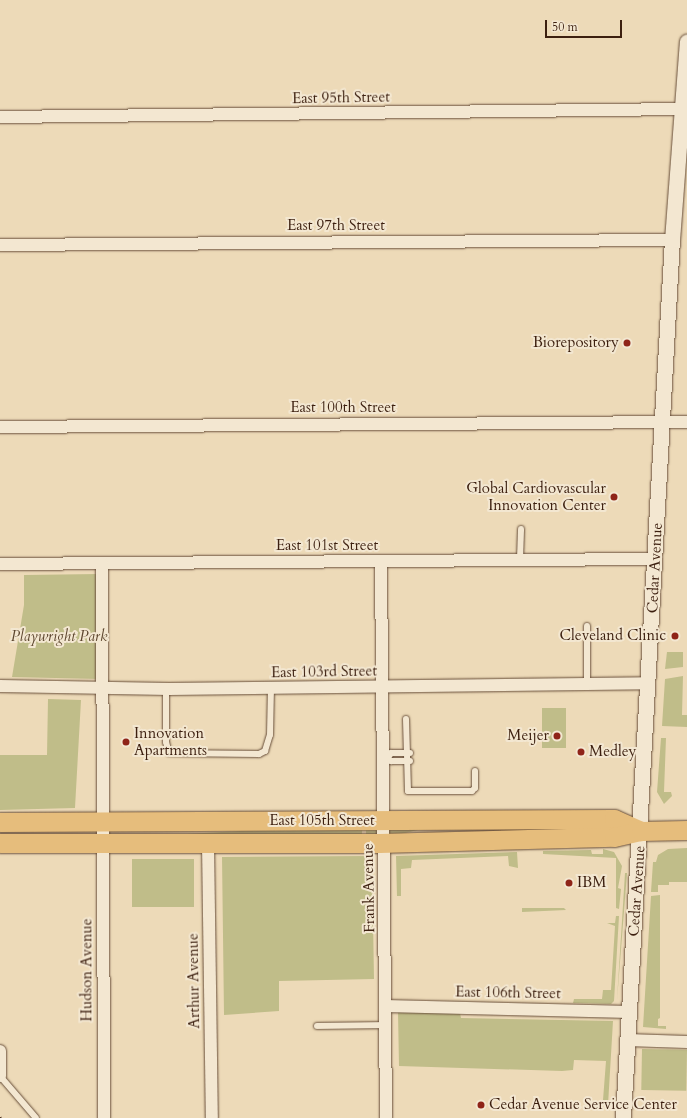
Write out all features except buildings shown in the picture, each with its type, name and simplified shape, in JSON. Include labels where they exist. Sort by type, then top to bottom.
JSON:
[{"type":"main road","name":"East 105th Street","points":[[0,822],[614,819],[641,831]]},
{"type":"main road","name":"East 105th Street","points":[[0,843],[385,843],[614,837],[641,831],[687,830]]},
{"type":"street","name":"Cedar Avenue","points":[[623,1118],[641,831],[672,240],[687,42]]},
{"type":"street","name":"East 95th Street","points":[[0,117],[683,109]]},
{"type":"street","name":"East 97th Street","points":[[0,245],[672,240]]},
{"type":"street","name":"East 100th Street","points":[[0,427],[687,422]]},
{"type":"street","name":"East 101st Street","points":[[0,564],[655,559]]},
{"type":"street","name":"Frank Avenue","points":[[381,561],[382,687],[385,758],[383,821],[385,843],[386,1118]]},
{"type":"street","name":"Hudson Avenue","points":[[102,564],[104,1118]]},
{"type":"street","name":"East 103rd Street","points":[[0,686],[166,689],[648,683]]},
{"type":"street","name":"Arthur Avenue","points":[[208,843],[212,1118]]},
{"type":"street","name":"East 106th Street","points":[[385,1006],[630,1012]]},
{"type":"street","points":[[627,1040],[687,1042]]},
{"type":"street","points":[[0,1051],[0,1076]]},
{"type":"lane","points":[[520,559],[521,529]]},
{"type":"lane","points":[[587,626],[588,684]]},
{"type":"lane","points":[[166,689],[167,749],[173,755],[181,755],[259,754],[267,746],[270,720],[271,688]]},
{"type":"lane","points":[[406,719],[408,753],[407,789],[410,792],[472,791],[475,788],[475,771]]},
{"type":"lane","points":[[408,753],[391,753],[385,758],[391,761],[408,760]]},
{"type":"lane","points":[[317,1026],[386,1025]]},
{"type":"lane","points":[[0,1076],[36,1118]]},
{"type":"green space","name":"Playwright Park","points":[[98,574],[99,679],[12,677],[24,605],[24,575]]},
{"type":"green space","points":[[667,652],[683,652],[683,667],[665,669]]},
{"type":"green space","points":[[683,676],[682,715],[687,715],[687,727],[662,726],[665,679]]},
{"type":"green space","points":[[48,699],[81,700],[75,808],[0,810],[0,755],[47,755]]},
{"type":"green space","points":[[542,708],[566,708],[566,748],[542,748]]},
{"type":"green space","points":[[661,738],[666,738],[664,792],[671,792],[672,796],[664,804],[657,792]]},
{"type":"green space","points":[[262,827],[362,827],[362,836],[186,834],[240,831]]},
{"type":"green space","points":[[366,827],[483,829],[418,830],[392,836],[366,836]]},
{"type":"green space","points":[[687,848],[687,882],[669,882],[669,885],[658,885],[658,892],[651,892],[653,862],[656,862],[658,855],[668,849]]},
{"type":"green space","points":[[603,849],[614,852],[622,866],[618,888],[621,889],[619,909],[616,908],[616,858],[543,854],[543,851],[591,850],[592,854],[603,854]]},
{"type":"green space","points":[[517,852],[518,868],[509,866],[508,856],[412,860],[411,868],[401,869],[401,896],[397,896],[396,856]]},
{"type":"green space","points":[[372,856],[374,979],[279,981],[279,1011],[224,1015],[222,857]]},
{"type":"green space","points":[[132,859],[194,859],[194,907],[132,907]]},
{"type":"green space","points":[[625,873],[627,873],[617,1000]]},
{"type":"green space","points":[[660,895],[660,1018],[658,1019],[658,1026],[666,1026],[666,1029],[643,1027],[651,896]]},
{"type":"green space","points":[[522,908],[564,908],[566,910],[522,912]]},
{"type":"green space","points":[[616,916],[619,916],[614,1001],[611,1004],[573,1003],[574,999],[602,999],[603,990],[611,990],[615,926],[607,923],[615,923]]},
{"type":"green space","points":[[398,1012],[460,1013],[461,1018],[613,1021],[608,1105],[603,1100],[606,1061],[574,1060],[573,1070],[562,1071],[399,1066]]},
{"type":"green space","points":[[642,1049],[687,1050],[686,1091],[641,1090]]},
{"type":"place","name":"Biorepository","points":[[627,343]]},
{"type":"place","name":"Global Cardiovascular Innovation Center","points":[[614,497]]},
{"type":"place","name":"Cleveland Clinic","points":[[675,636]]},
{"type":"place","name":"Meijer","points":[[557,736]]},
{"type":"place","name":"Innovation Apartments","points":[[126,742]]},
{"type":"place","name":"Medley","points":[[581,752]]},
{"type":"place","name":"IBM","points":[[569,883]]},
{"type":"place","name":"Cedar Avenue Service Center","points":[[481,1105]]}]
